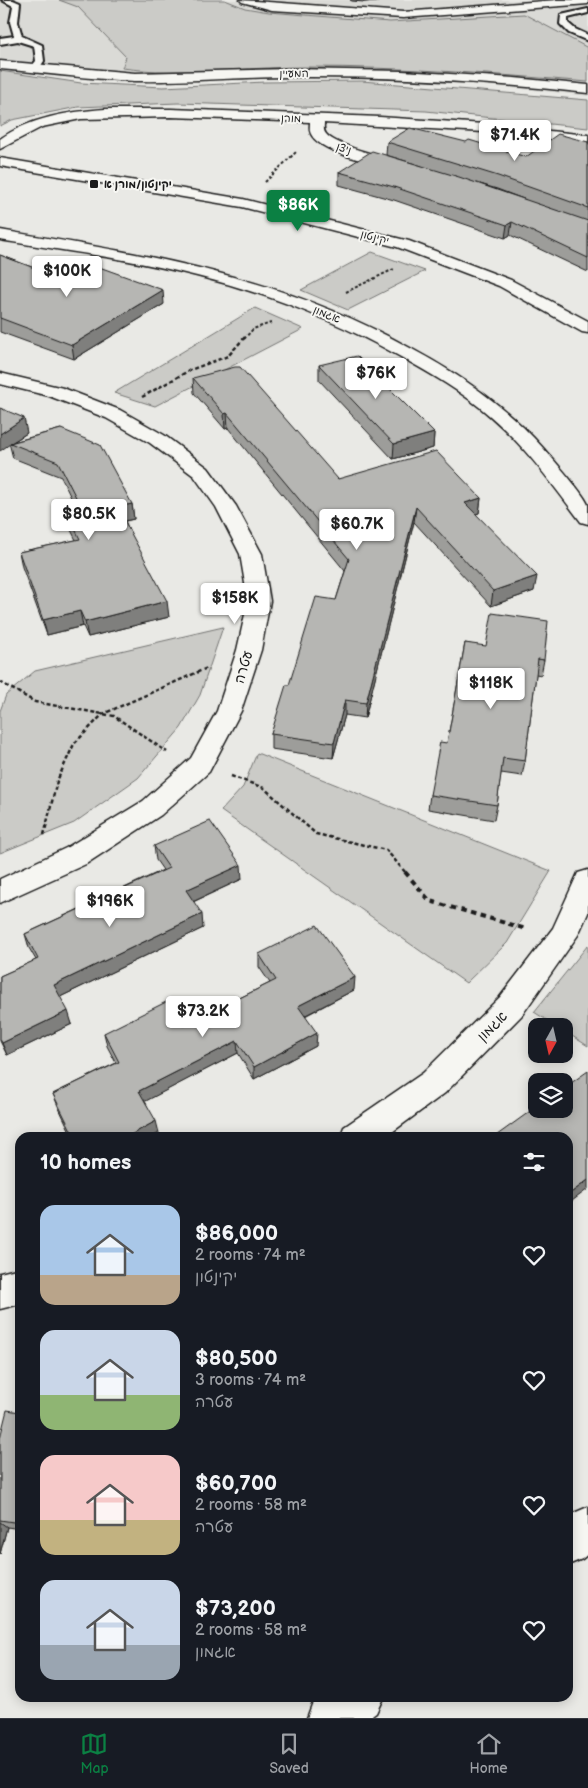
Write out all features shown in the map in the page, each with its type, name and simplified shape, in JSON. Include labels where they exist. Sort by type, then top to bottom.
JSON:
[{"type":"street","points":[[246,0],[272,7],[404,15],[588,1]]},
{"type":"street","name":"המעיין","points":[[0,65],[137,77],[288,72],[402,74],[541,83],[588,89]]},
{"type":"street","name":"מורן","points":[[0,145],[22,130],[68,118],[101,114],[171,113],[317,126],[465,126],[588,139]]},
{"type":"street","name":"ניצן","points":[[317,126],[321,138],[336,147],[416,170]]},
{"type":"street","name":"יקינטון","points":[[0,162],[243,203],[353,230],[428,253],[505,284],[588,328]]},
{"type":"street","name":"אגמון","points":[[0,235],[189,270],[262,289],[312,308],[390,343],[452,379],[507,421],[545,462],[588,518]]},
{"type":"street","name":"עטרה","points":[[0,378],[56,392],[113,414],[157,438],[201,472],[226,506],[251,554],[259,601],[249,650],[229,711],[200,765],[152,808],[76,856],[0,892]]},
{"type":"street","name":"אגמון","points":[[365,1132],[434,1084],[512,1006],[564,935],[588,881]]},
{"type":"street","points":[[0,1291],[15,1287]]},
{"type":"street","points":[[573,1540],[588,1527]]},
{"type":"street","points":[[328,1718],[355,1702]]},
{"type":"lane","points":[[6,0],[17,5],[13,15],[19,38]]},
{"type":"lane","points":[[588,11],[564,17],[564,24],[572,31],[588,38]]},
{"type":"lane","points":[[572,31],[588,33]]},
{"type":"lane","points":[[0,41],[19,38],[38,45],[40,61],[35,68]]},
{"type":"path","points":[[243,203],[317,126]]},
{"type":"path","points":[[113,414],[190,370],[228,356],[253,329],[312,308],[428,253]]},
{"type":"path","points":[[34,876],[57,781],[74,744],[103,714],[249,650]]},
{"type":"path","points":[[0,682],[35,702],[114,716],[172,755],[264,788],[316,834],[386,850],[430,901],[522,928],[564,935]]},
{"type":"shaded area","points":[[0,0],[588,0],[588,96],[495,86],[354,77],[261,78],[171,82],[85,78],[0,67]]},
{"type":"shaded area","points":[[59,0],[225,0],[245,8],[269,12],[390,22],[524,14],[588,48],[588,82],[378,68],[285,67],[168,71],[122,68],[126,57],[78,7]]},
{"type":"shaded area","points":[[0,71],[81,83],[163,87],[265,82],[362,81],[588,100],[588,128],[426,111],[178,103],[78,107],[12,120],[0,126]]},
{"type":"shaded area","points":[[372,252],[425,271],[348,310],[301,290]]},
{"type":"shaded area","points":[[255,308],[303,329],[155,406],[114,393]]},
{"type":"shaded area","points":[[223,627],[200,695],[181,728],[138,778],[74,823],[0,853],[0,711],[6,695],[35,671]]},
{"type":"shaded area","points":[[257,753],[551,871],[507,943],[466,983],[221,811],[243,787]]},
{"type":"shaded area","points":[[588,945],[588,1046],[573,1037],[573,1018],[543,1018],[534,1012]]},
{"type":"building","points":[[410,128],[466,142],[469,140],[526,157],[558,134],[588,142],[588,208],[498,176],[387,142]]},
{"type":"building","points":[[372,151],[459,177],[588,221],[588,258],[512,222],[507,225],[394,187],[339,172]]},
{"type":"building","points":[[0,255],[50,274],[77,259],[163,290],[72,345],[0,318]]},
{"type":"building","points":[[357,356],[434,433],[394,444],[319,365]]},
{"type":"building","points":[[240,367],[338,479],[436,451],[481,498],[465,503],[537,576],[493,591],[416,507],[366,703],[345,700],[334,743],[271,734],[286,685],[289,685],[316,597],[336,600],[349,559],[227,413],[224,414],[193,378]]},
{"type":"building","points":[[0,408],[24,418],[0,434]]},
{"type":"building","points":[[61,429],[100,445],[132,504],[117,507],[167,601],[85,622],[80,611],[43,620],[19,552],[80,539],[68,515],[83,511],[58,462],[10,443]]},
{"type":"building","points":[[492,613],[548,621],[544,660],[538,659],[525,761],[503,758],[497,805],[430,795],[440,742],[447,743],[465,643],[486,646]]},
{"type":"building","points":[[210,821],[241,865],[186,890],[202,914],[54,985],[68,1011],[2,1043],[0,1039],[0,976],[38,959],[25,934],[169,868],[154,846]]},
{"type":"building","points":[[317,925],[355,977],[298,1006],[317,1033],[254,1067],[237,1041],[139,1091],[156,1121],[136,1132],[72,1132],[53,1094],[119,1062],[104,1033],[168,1001],[183,1026],[276,980],[259,954]]},
{"type":"building","points":[[588,1071],[588,1180],[573,1191],[573,1132],[501,1132],[528,1113],[528,1118],[573,1118],[573,1082]]},
{"type":"building","points":[[7,1410],[15,1411],[15,1522],[0,1520],[0,1438]]},
{"type":"place","name":"יקינטון/מורן א","points":[[94,184]]}]
